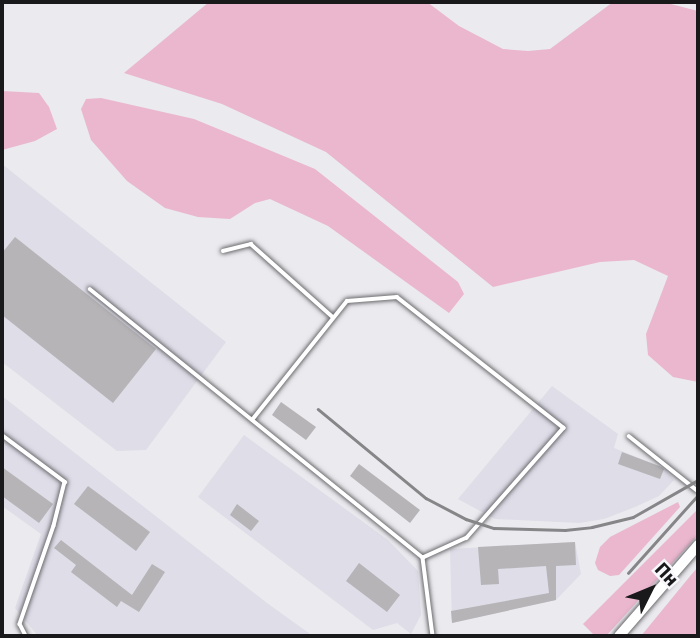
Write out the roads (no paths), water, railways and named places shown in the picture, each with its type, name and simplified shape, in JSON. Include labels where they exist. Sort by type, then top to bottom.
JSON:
[{"type":"street","points":[[619,636],[698,545]]},
{"type":"lane","points":[[223,251],[251,244],[333,317]]},
{"type":"lane","points":[[90,289],[423,558],[433,636]]},
{"type":"lane","points":[[252,420],[347,301],[397,297],[565,428],[467,538],[423,558]]},
{"type":"lane","points":[[2,435],[65,482],[54,526],[20,624],[26,636]]},
{"type":"lane","points":[[629,436],[698,491]]},
{"type":"railway","points":[[318,409],[426,498],[466,519],[494,528],[565,530],[592,527],[633,517],[698,480]]},
{"type":"railway","points":[[628,573],[698,495]]}]
